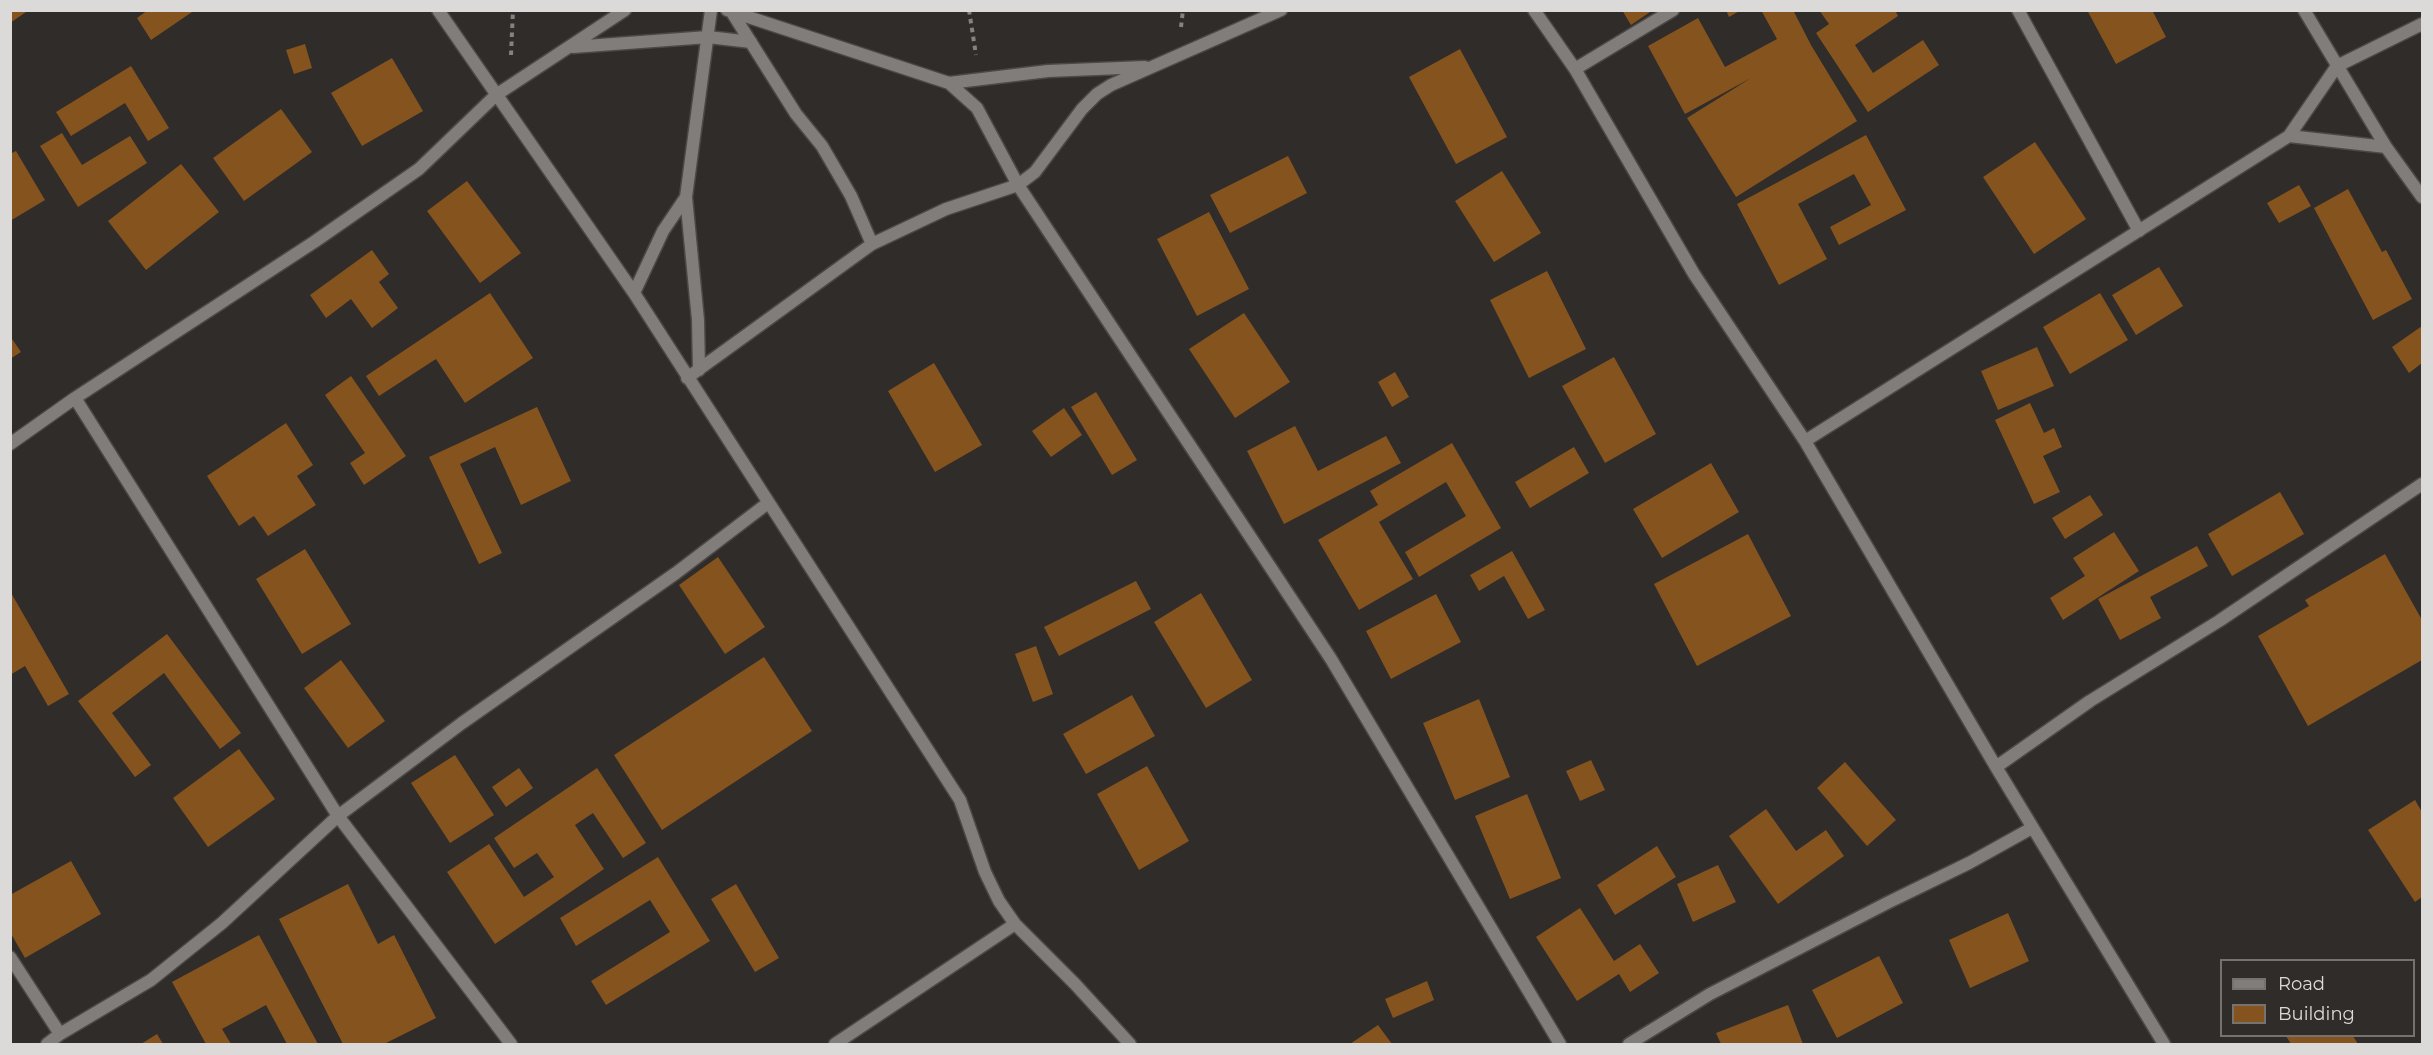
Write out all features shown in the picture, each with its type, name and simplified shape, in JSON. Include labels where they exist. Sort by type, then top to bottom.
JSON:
[{"type":"street","points":[[438,10],[502,92],[960,800],[985,872],[999,901],[1015,924],[1075,984],[1130,1044]]},
{"type":"street","points":[[10,444],[75,398],[314,242],[419,169],[502,92],[625,10]]},
{"type":"street","points":[[699,370],[698,320],[686,197],[711,10]]},
{"type":"street","points":[[687,378],[872,244],[946,209],[1018,185],[1035,172],[1068,127],[1097,94],[1111,85],[1281,10]]},
{"type":"street","points":[[1534,10],[1575,69],[1694,274],[1805,441],[2032,828],[2164,1044]]},
{"type":"street","points":[[1575,69],[1673,10]]},
{"type":"street","points":[[2018,10],[2139,231]]},
{"type":"street","points":[[2304,10],[2386,147],[2422,197]]},
{"type":"street","points":[[730,12],[796,114],[822,146],[851,196],[872,244]]},
{"type":"street","points":[[730,12],[949,83],[978,108],[1018,185],[1331,659],[1560,1044]]},
{"type":"street","points":[[1805,441],[2289,136],[2337,66],[2422,24]]},
{"type":"street","points":[[572,47],[708,38],[751,42]]},
{"type":"street","points":[[949,83],[1048,71],[1152,66]]},
{"type":"street","points":[[2289,136],[2386,147]]},
{"type":"street","points":[[634,293],[663,231],[686,197]]},
{"type":"street","points":[[75,398],[338,816],[511,1044]]},
{"type":"street","points":[[1996,767],[2090,701],[2219,621],[2422,484]]},
{"type":"street","points":[[47,1044],[151,980],[222,923],[338,816],[462,723],[676,573],[768,503]]},
{"type":"street","points":[[1629,1044],[1710,994],[1970,863],[2032,828]]},
{"type":"street","points":[[835,1044],[1015,924]]},
{"type":"street","points":[[10,957],[60,1034]]},
{"type":"path","points":[[502,92],[512,48],[513,10]]},
{"type":"path","points":[[969,10],[981,79]]},
{"type":"building","points":[[10,10],[29,10],[10,23]]},
{"type":"building","points":[[148,10],[195,10],[151,40],[137,18]]},
{"type":"building","points":[[1622,10],[1653,10],[1631,25]]},
{"type":"building","points":[[1726,10],[1741,10],[1729,17]]},
{"type":"building","points":[[1761,10],[1793,10],[1811,45],[1857,121],[1736,197],[1687,118],[1751,78],[1685,114],[1648,46],[1698,18],[1725,67],[1777,39]]},
{"type":"building","points":[[1819,10],[1895,10],[1898,16],[1855,45],[1873,73],[1923,40],[1939,65],[1868,112],[1816,33],[1829,24]]},
{"type":"building","points":[[2087,10],[2152,10],[2166,37],[2116,64]]},
{"type":"building","points":[[305,44],[312,68],[294,74],[286,50]]},
{"type":"building","points":[[1460,49],[1507,137],[1456,164],[1409,77]]},
{"type":"building","points":[[392,58],[423,111],[362,146],[331,93]]},
{"type":"building","points":[[131,66],[169,128],[148,141],[125,103],[71,136],[56,112]]},
{"type":"building","points":[[281,109],[312,152],[244,201],[213,158]]},
{"type":"building","points":[[62,133],[82,165],[130,136],[147,163],[78,207],[40,146]]},
{"type":"building","points":[[1866,135],[1906,210],[1839,245],[1830,227],[1871,205],[1854,174],[1798,204],[1827,259],[1779,285],[1737,204]]},
{"type":"building","points":[[2035,142],[2086,219],[2034,254],[1983,177]]},
{"type":"building","points":[[16,151],[45,200],[10,221],[10,154]]},
{"type":"building","points":[[1288,156],[1307,193],[1230,233],[1210,195]]},
{"type":"building","points":[[181,164],[219,212],[146,270],[108,221]]},
{"type":"building","points":[[1502,171],[1541,233],[1494,262],[1455,201]]},
{"type":"building","points":[[467,181],[521,253],[480,283],[427,211]]},
{"type":"building","points":[[2299,185],[2311,206],[2279,223],[2267,203]]},
{"type":"building","points":[[2348,189],[2382,252],[2386,250],[2412,299],[2373,320],[2314,208]]},
{"type":"building","points":[[1209,212],[1249,289],[1197,316],[1157,239]]},
{"type":"building","points":[[372,250],[389,274],[379,282],[398,308],[372,328],[351,299],[326,318],[310,295]]},
{"type":"building","points":[[2159,267],[2183,306],[2136,335],[2112,295]]},
{"type":"building","points":[[1547,271],[1586,349],[1529,378],[1490,300]]},
{"type":"building","points":[[490,293],[533,358],[465,403],[436,359],[379,396],[366,376]]},
{"type":"building","points":[[2100,293],[2128,340],[2070,374],[2043,327]]},
{"type":"building","points":[[1244,313],[1290,382],[1235,418],[1189,349]]},
{"type":"building","points":[[2422,326],[2422,363],[2409,373],[2392,347]]},
{"type":"building","points":[[10,336],[21,352],[10,359]]},
{"type":"building","points":[[2037,347],[2054,386],[1998,410],[1981,371]]},
{"type":"building","points":[[1614,357],[1656,434],[1605,463],[1562,386]]},
{"type":"building","points":[[934,363],[982,445],[935,472],[888,391]]},
{"type":"building","points":[[1395,372],[1409,397],[1392,407],[1378,382]]},
{"type":"building","points":[[351,376],[406,456],[364,485],[350,463],[365,453],[325,395]]},
{"type":"building","points":[[1096,392],[1137,460],[1112,475],[1071,407]]},
{"type":"building","points":[[2030,403],[2044,433],[2054,428],[2062,447],[2043,456],[2060,492],[2034,504],[1995,420]]},
{"type":"building","points":[[537,407],[571,481],[521,505],[495,447],[460,464],[502,553],[479,564],[429,457]]},
{"type":"building","points":[[1064,408],[1082,435],[1051,457],[1032,431]]},
{"type":"building","points":[[286,423],[313,465],[297,476],[316,505],[268,536],[254,516],[239,526],[207,476]]},
{"type":"building","points":[[1295,426],[1318,471],[1386,436],[1401,463],[1284,524],[1247,451]]},
{"type":"building","points":[[1452,443],[1501,528],[1419,577],[1405,552],[1466,516],[1446,482],[1379,522],[1413,579],[1359,610],[1318,540],[1378,505],[1370,491]]},
{"type":"building","points":[[1574,447],[1589,473],[1530,508],[1515,482]]},
{"type":"building","points":[[1711,463],[1739,512],[1662,558],[1633,509]]},
{"type":"building","points":[[2280,492],[2304,534],[2232,576],[2208,534]]},
{"type":"building","points":[[2090,495],[2103,515],[2065,539],[2052,518]]},
{"type":"building","points":[[2114,532],[2139,571],[2063,620],[2050,598],[2085,576],[2073,558]]},
{"type":"building","points":[[1748,534],[1791,616],[1697,666],[1654,584]]},
{"type":"building","points":[[2197,546],[2208,566],[2150,597],[2161,618],[2120,640],[2098,599]]},
{"type":"building","points":[[305,549],[351,624],[302,654],[256,579]]},
{"type":"building","points":[[1512,551],[1545,610],[1528,619],[1504,576],[1479,591],[1470,575]]},
{"type":"building","points":[[2385,554],[2422,620],[2422,660],[2308,726],[2258,636],[2309,606],[2305,600]]},
{"type":"building","points":[[718,557],[765,627],[725,654],[679,585]]},
{"type":"building","points":[[1136,581],[1151,609],[1059,656],[1044,627]]},
{"type":"building","points":[[10,591],[69,694],[48,706],[25,666],[10,675]]},
{"type":"building","points":[[1201,593],[1252,680],[1206,708],[1154,622]]},
{"type":"building","points":[[1436,594],[1461,642],[1391,679],[1366,631]]},
{"type":"building","points":[[167,634],[241,733],[220,749],[164,673],[112,713],[151,765],[135,777],[78,701]]},
{"type":"building","points":[[1036,646],[1053,694],[1033,702],[1015,654]]},
{"type":"building","points":[[764,657],[812,731],[662,830],[614,755]]},
{"type":"building","points":[[341,660],[385,721],[348,748],[304,688]]},
{"type":"building","points":[[1132,695],[1155,736],[1086,774],[1063,734]]},
{"type":"building","points":[[1479,699],[1510,777],[1455,800],[1423,723]]},
{"type":"building","points":[[239,749],[275,799],[208,847],[173,798]]},
{"type":"building","points":[[455,755],[494,815],[450,843],[411,783]]},
{"type":"building","points":[[1591,760],[1605,790],[1580,801],[1566,771]]},
{"type":"building","points":[[1845,762],[1896,820],[1867,846],[1817,788]]},
{"type":"building","points":[[1147,766],[1189,841],[1139,870],[1097,794]]},
{"type":"building","points":[[519,768],[533,788],[506,807],[492,787]]},
{"type":"building","points":[[597,768],[646,843],[623,858],[593,813],[575,825],[604,869],[495,944],[447,872],[489,844],[524,897],[554,877],[537,853],[514,868],[494,838]]},
{"type":"building","points":[[1527,794],[1561,878],[1510,899],[1475,816]]},
{"type":"building","points":[[2415,800],[2422,812],[2422,897],[2415,902],[2368,830]]},
{"type":"building","points":[[1766,809],[1796,851],[1826,830],[1844,856],[1778,904],[1729,836]]},
{"type":"building","points":[[1657,846],[1676,877],[1615,915],[1597,885]]},
{"type":"building","points":[[658,857],[710,941],[606,1005],[591,981],[670,932],[650,900],[576,946],[560,918]]},
{"type":"building","points":[[71,861],[101,914],[25,958],[10,932],[10,895]]},
{"type":"building","points":[[1718,865],[1736,902],[1693,922],[1677,884]]},
{"type":"building","points":[[348,884],[378,944],[394,935],[436,1018],[384,1044],[343,1044],[279,919]]},
{"type":"building","points":[[736,884],[779,958],[755,972],[711,899]]},
{"type":"building","points":[[1580,908],[1614,961],[1640,944],[1659,973],[1630,992],[1619,974],[1577,1001],[1536,937]]},
{"type":"building","points":[[2008,913],[2029,961],[1970,988],[1949,940]]},
{"type":"building","points":[[259,935],[318,1044],[287,1044],[266,1005],[222,1029],[231,1044],[206,1044],[172,982]]},
{"type":"building","points":[[1879,956],[1903,1003],[1837,1038],[1812,990]]},
{"type":"building","points":[[1427,981],[1434,1000],[1393,1018],[1385,999]]},
{"type":"building","points":[[1788,1005],[1803,1044],[1721,1044],[1716,1033]]},
{"type":"building","points":[[1378,1025],[1392,1044],[1350,1044]]},
{"type":"building","points":[[157,1034],[163,1044],[141,1044]]},
{"type":"building","points":[[2287,1037],[2354,1037],[2358,1044],[2291,1044]]}]
